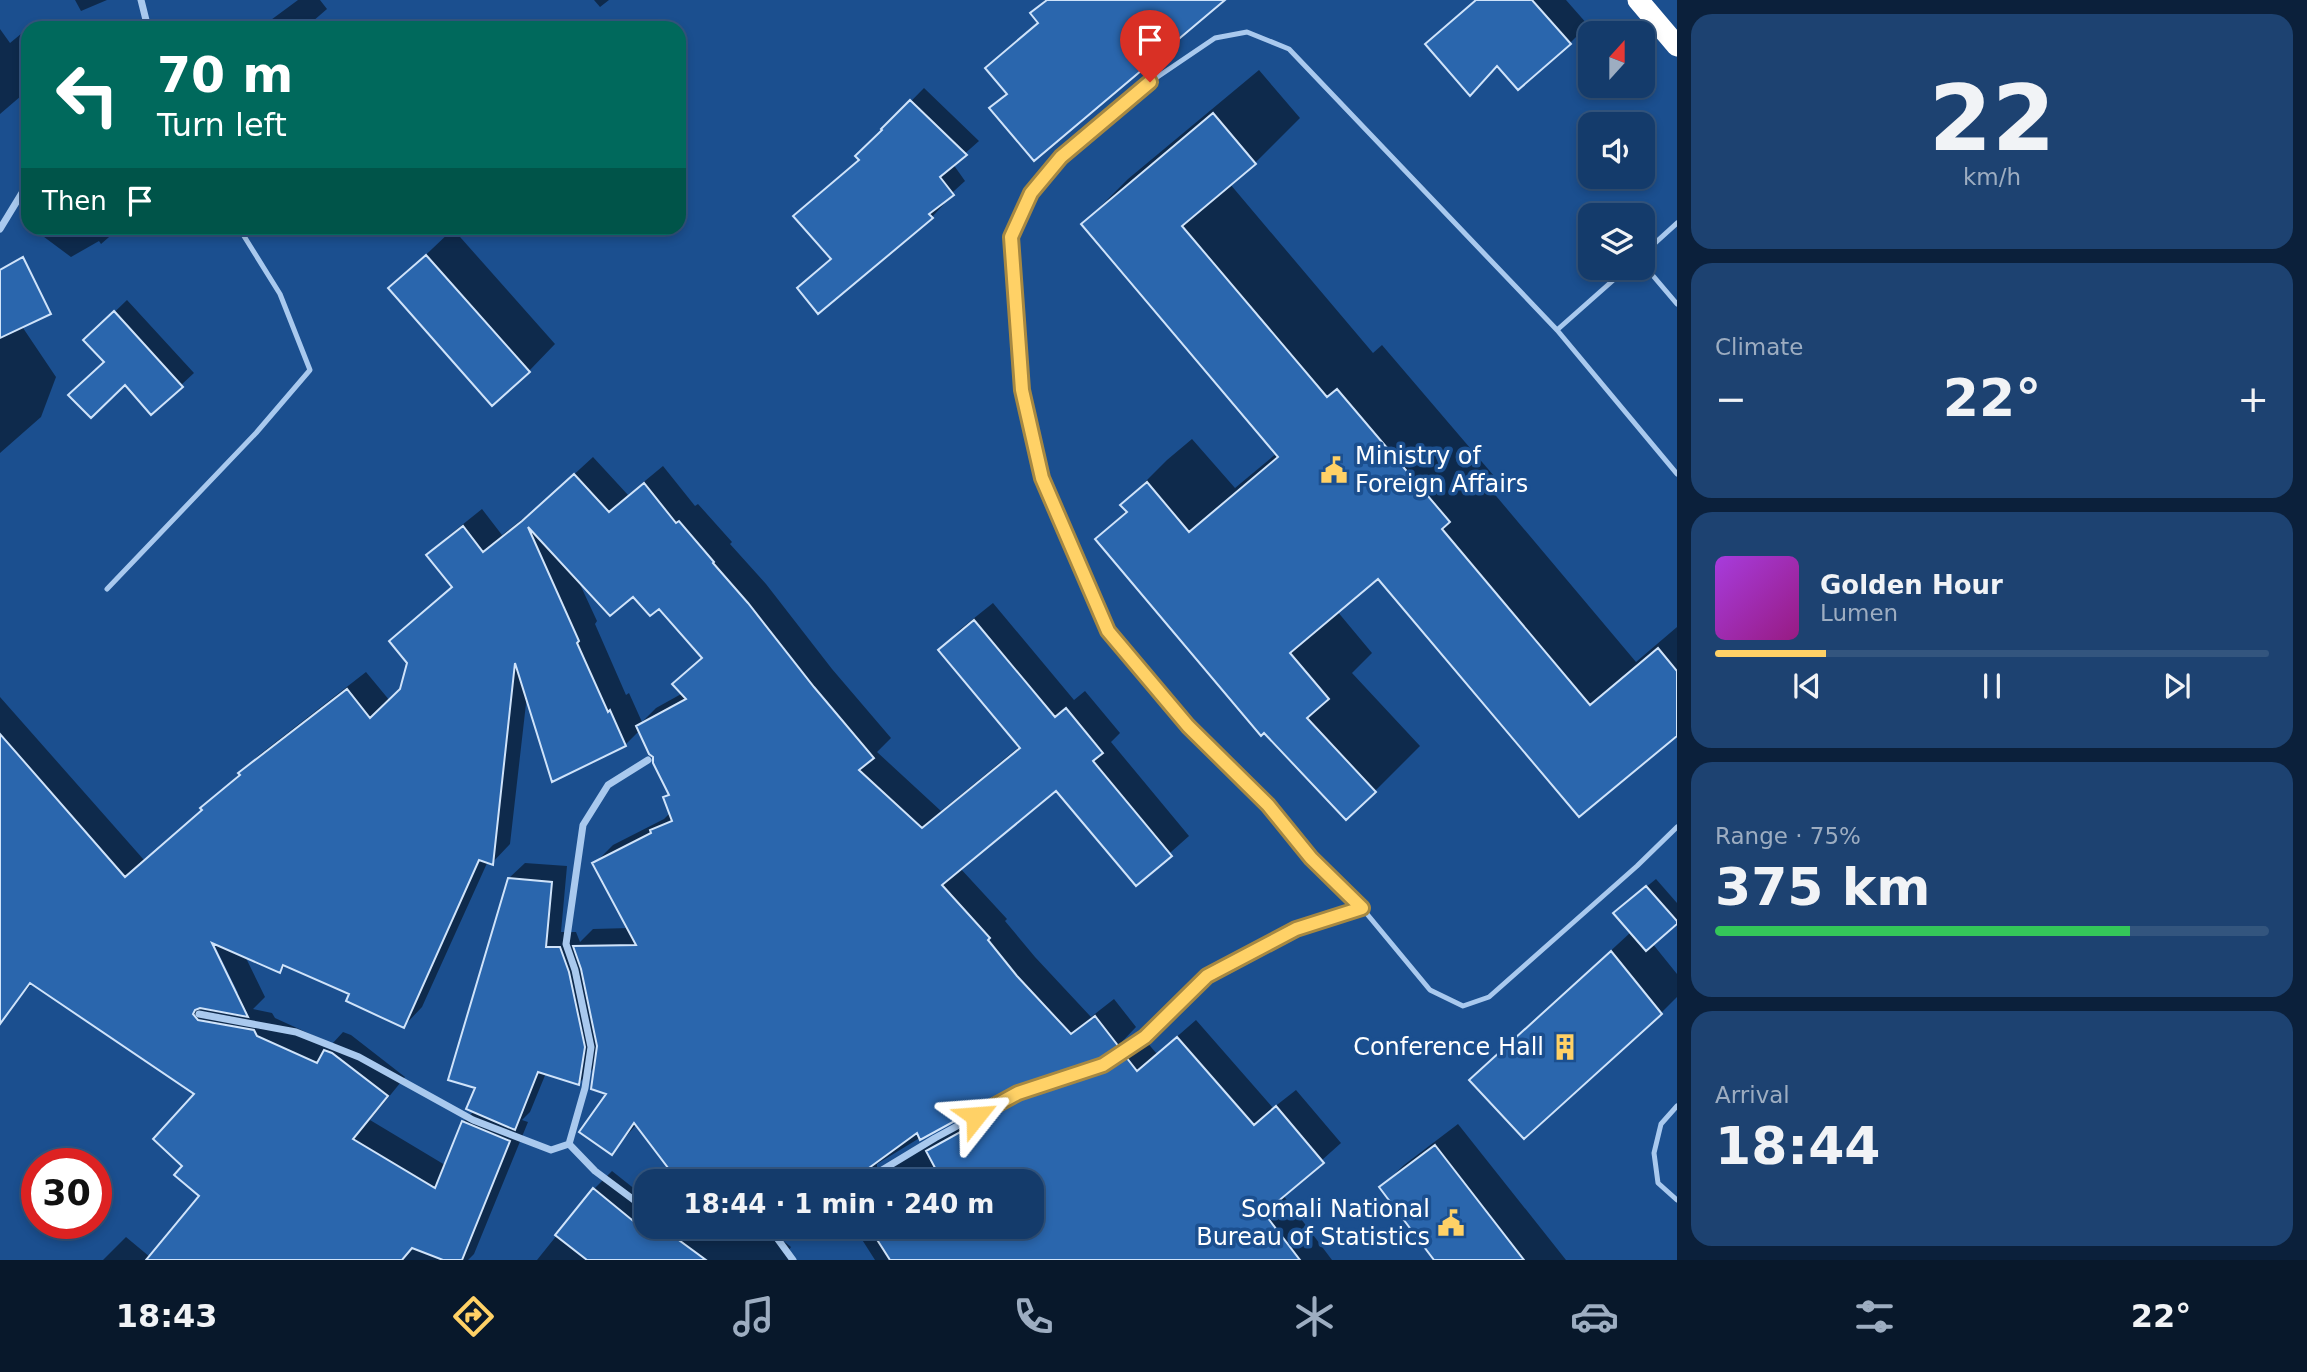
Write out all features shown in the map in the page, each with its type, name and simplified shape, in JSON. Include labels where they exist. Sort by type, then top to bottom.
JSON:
[{"type":"highway","points":[[1638,0],[1677,46]]},
{"type":"street","points":[[141,0],[146,21]]},
{"type":"street","points":[[0,229],[21,194]]},
{"type":"street","points":[[569,1144],[585,1088],[591,1047],[575,970],[566,944],[583,825],[608,785],[648,760]]},
{"type":"street","points":[[199,1014],[296,1032],[359,1057],[473,1120],[551,1150],[569,1144]]},
{"type":"street","points":[[884,1169],[1018,1093],[1103,1065],[1145,1037]]},
{"type":"street","points":[[569,1144],[595,1171],[634,1200]]},
{"type":"street","points":[[778,1239],[793,1260]]},
{"type":"lane","points":[[1677,474],[1557,330],[1289,49],[1247,32],[1215,38],[1193,52],[1150,82],[1061,157],[1031,193],[1011,237],[1022,390],[1042,478],[1108,631],[1188,726],[1268,805],[1311,858],[1362,908],[1430,989],[1463,1006],[1489,997],[1677,827]]},
{"type":"lane","points":[[1655,243],[1677,223]]},
{"type":"lane","points":[[107,589],[256,433],[310,370],[280,293],[243,235]]},
{"type":"lane","points":[[1655,278],[1677,304]]},
{"type":"lane","points":[[1557,330],[1613,280]]},
{"type":"lane","points":[[1145,1037],[1207,976],[1296,929],[1362,908]]},
{"type":"lane","points":[[1677,1106],[1661,1124],[1654,1153],[1658,1183],[1677,1200]]},
{"type":"building","points":[[1047,0],[1225,0],[1034,161],[989,108],[1007,94],[985,68],[1038,23],[1030,13]]},
{"type":"building","points":[[1476,0],[1532,0],[1571,44],[1518,90],[1497,66],[1470,96],[1425,44]]},
{"type":"building","points":[[910,100],[967,155],[940,177],[954,195],[929,214],[933,218],[818,314],[797,288],[831,259],[793,216],[859,160],[855,156]]},
{"type":"building","name":"Ministry of Foreign Affairs","points":[[1213,113],[1256,164],[1182,226],[1327,397],[1337,389],[1450,522],[1442,529],[1590,705],[1658,648],[1677,671],[1677,736],[1579,817],[1378,579],[1290,653],[1329,699],[1307,718],[1376,792],[1346,820],[1264,733],[1261,736],[1095,539],[1127,512],[1120,505],[1147,482],[1189,532],[1278,457],[1081,224]]},
{"type":"building","points":[[426,255],[530,372],[492,406],[388,288]]},
{"type":"building","points":[[23,257],[51,314],[0,338],[0,270]]},
{"type":"building","points":[[114,311],[183,387],[151,415],[125,385],[91,418],[68,395],[104,362],[83,340]]},
{"type":"building","points":[[574,474],[609,512],[644,483],[676,523],[679,521],[714,562],[874,758],[859,770],[922,828],[1020,748],[938,650],[974,620],[1055,717],[1066,708],[1103,753],[1093,761],[1172,856],[1136,886],[1056,791],[942,885],[990,938],[988,940],[1017,976],[1071,1034],[1095,1016],[1119,1047],[1100,1059],[1015,1088],[920,1140],[917,1133],[868,1169],[669,1169],[634,1123],[612,1155],[579,1132],[606,1094],[591,1089],[597,1046],[581,969],[573,946],[636,945],[592,863],[651,833],[650,830],[672,821],[663,797],[669,795],[636,726],[686,699],[672,684],[702,658],[659,609],[650,616],[633,597],[610,616],[528,527],[579,641],[577,643],[626,746],[552,782],[515,663],[493,865],[479,860],[404,1028],[346,1001],[349,994],[283,965],[280,973],[212,943],[248,1017],[200,1008],[193,1014],[198,1020],[254,1030],[257,1036],[317,1063],[324,1050],[332,1053],[388,1096],[353,1139],[435,1188],[462,1121],[510,1141],[462,1260],[443,1260],[412,1248],[402,1260],[146,1260],[199,1196],[174,1175],[182,1166],[153,1139],[194,1094],[30,983],[0,1024],[0,734],[125,877],[202,810],[200,808],[240,775],[238,773],[347,689],[370,718],[400,689],[407,663],[389,641],[452,587],[426,555],[463,526],[483,552]]},
{"type":"building","points":[[508,878],[552,882],[546,947],[560,947],[569,972],[585,1047],[579,1085],[538,1072],[515,1130],[466,1109],[475,1088],[448,1080]]},
{"type":"building","points":[[1646,886],[1677,924],[1646,951],[1613,913]]},
{"type":"building","name":"Conference Hall","points":[[1611,951],[1662,1014],[1524,1139],[1469,1080]]},
{"type":"building","points":[[1177,1037],[1254,1125],[1276,1106],[1324,1163],[1264,1213],[1300,1260],[890,1260],[877,1239],[1044,1239],[1044,1169],[936,1169],[926,1151],[1020,1099],[1105,1071],[1126,1057],[1137,1071]]},
{"type":"building","name":"Somali National Bureau of Statistics","points":[[1435,1145],[1524,1260],[1434,1260],[1379,1187]]},
{"type":"building","points":[[593,1188],[634,1222],[634,1239],[677,1239],[706,1260],[587,1260],[555,1235]]},
{"type":"place","name":"Ministry of Foreign Affairs","points":[[1334,470]]},
{"type":"place","name":"Conference Hall","points":[[1565,1047]]},
{"type":"place","name":"Somali National Bureau of Statistics","points":[[1451,1223]]},
{"type":"route","points":[[976,1116],[1018,1093],[1103,1065],[1145,1037],[1207,976],[1296,929],[1362,908],[1311,858],[1268,805],[1188,726],[1108,631],[1042,478],[1022,390],[1011,237],[1031,193],[1061,157],[1150,82]]}]
